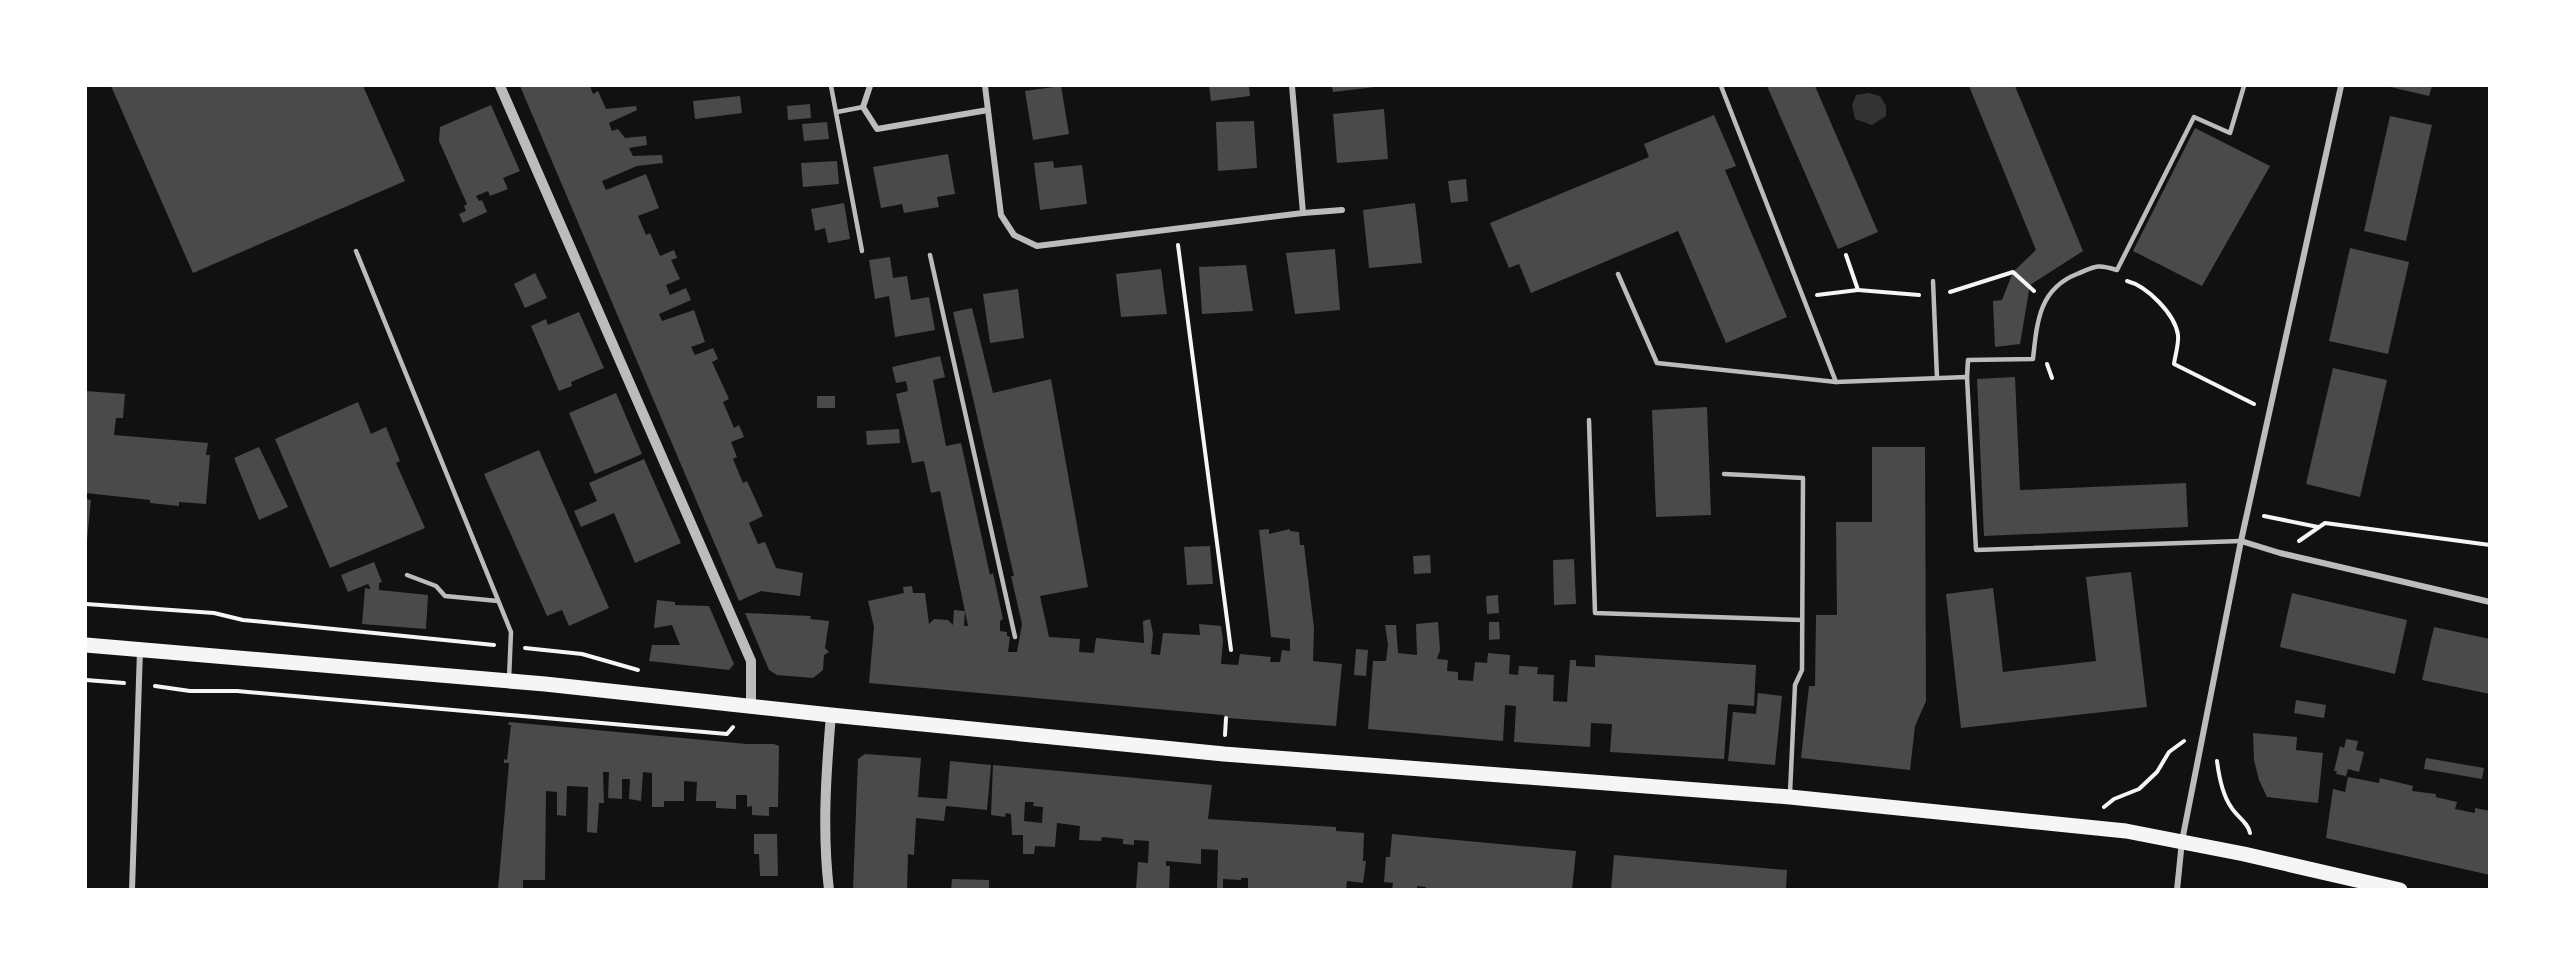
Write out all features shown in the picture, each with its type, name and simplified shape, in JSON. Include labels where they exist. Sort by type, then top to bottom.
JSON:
[{"type":"main road","points":[[86,645],[509,681],[1224,754],[1790,797],[2126,831],[2244,854],[2400,890]]},
{"type":"street","points":[[500,86],[751,661],[751,707]]},
{"type":"street","points":[[870,86],[863,107],[877,129],[988,110]]},
{"type":"street","points":[[985,86],[1001,215],[1014,235],[1038,246],[1342,210]]},
{"type":"street","points":[[1292,86],[1303,213]]},
{"type":"street","points":[[2176,890],[2182,841],[2241,541],[2342,86]]},
{"type":"street","points":[[2241,541],[2280,553],[2490,602]]},
{"type":"street","points":[[132,890],[140,650]]},
{"type":"street","points":[[830,890],[826,860],[825,809],[831,715]]},
{"type":"lane","points":[[831,86],[862,251]]},
{"type":"lane","points":[[1721,86],[1836,382]]},
{"type":"lane","points":[[2241,541],[1976,550],[1967,377],[1968,360],[2033,359],[2037,327],[2045,300],[2063,279],[2099,264],[2117,270],[2194,117],[2230,133],[2244,86]]},
{"type":"lane","points":[[837,112],[863,107]]},
{"type":"lane","points":[[356,251],[511,633],[509,681]]},
{"type":"lane","points":[[930,255],[1015,637]]},
{"type":"lane","points":[[1618,274],[1657,363],[1836,382],[1967,377]]},
{"type":"lane","points":[[1933,280],[1937,378]]},
{"type":"lane","points":[[1589,420],[1595,613],[1802,620]]},
{"type":"lane","points":[[1724,474],[1803,478],[1802,670],[1795,685],[1790,797]]},
{"type":"lane","points":[[407,575],[436,586],[445,596],[498,601]]},
{"type":"path","points":[[1176,230],[1231,650]]},
{"type":"path","points":[[2120,279],[2139,284],[2162,304],[2178,335],[2174,364],[2269,411]]},
{"type":"path","points":[[2030,285],[2045,300]]},
{"type":"path","points":[[1803,297],[1858,290]]},
{"type":"path","points":[[2247,513],[2319,527]]},
{"type":"path","points":[[2280,553],[2325,523],[2489,543]]},
{"type":"path","points":[[86,603],[214,613],[243,620],[582,654],[639,671]]},
{"type":"path","points":[[86,680],[103,682]]},
{"type":"path","points":[[172,687],[190,691],[248,692],[727,734],[751,707]]},
{"type":"path","points":[[2077,826],[2114,799],[2139,789],[2157,772],[2169,752],[2205,725],[2226,797],[2236,814],[2249,826],[2251,832],[2244,854]]},
{"type":"shaded area","points":[[1868,93],[1880,96],[1886,106],[1886,116],[1872,125],[1855,119],[1852,105],[1856,95]]},
{"type":"building","points":[[111,86],[363,86],[405,181],[193,273]]},
{"type":"building","points":[[520,86],[590,86],[593,94],[598,91],[606,109],[636,106],[637,110],[609,123],[612,131],[618,129],[625,138],[646,136],[647,145],[629,148],[633,156],[662,155],[663,163],[637,166],[602,181],[606,190],[646,174],[659,208],[638,216],[646,235],[650,233],[660,256],[674,250],[677,258],[671,260],[680,279],[666,285],[670,295],[686,288],[691,300],[659,314],[662,321],[694,310],[705,342],[691,347],[695,355],[713,348],[718,359],[712,362],[729,399],[723,402],[734,428],[739,425],[744,437],[731,442],[737,457],[733,459],[743,483],[747,481],[763,516],[749,523],[758,544],[765,542],[776,568],[803,573],[800,596],[761,591],[739,601]]},
{"type":"building","points":[[1061,86],[1069,134],[1033,140],[1025,91]]},
{"type":"building","points":[[1209,86],[1249,86],[1250,96],[1211,101]]},
{"type":"building","points":[[1332,86],[1375,86],[1375,87],[1333,92]]},
{"type":"building","points":[[1767,86],[1815,86],[1878,232],[1838,249]]},
{"type":"building","points":[[1969,86],[2015,86],[2083,251],[2030,285],[2020,344],[1995,347],[1993,301],[2002,300],[2013,272],[2036,250]]},
{"type":"building","points":[[2386,86],[2432,86],[2429,96]]},
{"type":"building","points":[[740,96],[742,113],[695,119],[693,101]]},
{"type":"building","points":[[810,104],[811,118],[788,120],[787,106]]},
{"type":"building","points":[[491,105],[520,171],[503,178],[508,189],[490,196],[488,191],[476,196],[479,201],[482,200],[487,212],[463,223],[459,214],[466,211],[464,206],[467,204],[439,141],[440,127]]},
{"type":"building","points":[[1384,109],[1388,159],[1337,163],[1333,114]]},
{"type":"building","points":[[1714,115],[1736,166],[1725,170],[1787,317],[1726,343],[1678,231],[1531,293],[1519,264],[1509,268],[1490,223],[1649,157],[1644,144]]},
{"type":"building","points":[[2390,116],[2432,125],[2406,241],[2364,231]]},
{"type":"building","points":[[1254,121],[1257,168],[1218,171],[1216,122]]},
{"type":"building","points":[[827,122],[829,139],[804,141],[802,124]]},
{"type":"building","points":[[2195,128],[2270,166],[2202,286],[2133,251]]},
{"type":"building","points":[[948,154],[955,194],[937,197],[939,207],[904,213],[902,204],[881,208],[873,167]]},
{"type":"building","points":[[837,161],[839,184],[803,187],[801,163]]},
{"type":"building","points":[[1053,161],[1054,168],[1082,165],[1087,204],[1040,210],[1034,163]]},
{"type":"building","points":[[1466,179],[1468,201],[1451,203],[1448,181]]},
{"type":"building","points":[[844,203],[850,239],[828,243],[825,228],[815,231],[811,209]]},
{"type":"building","points":[[1415,203],[1422,263],[1369,268],[1363,210]]},
{"type":"building","points":[[2350,248],[2409,262],[2388,354],[2329,341]]},
{"type":"building","points":[[1335,249],[1340,310],[1295,314],[1286,253]]},
{"type":"building","points":[[890,257],[893,278],[907,276],[911,300],[929,297],[935,330],[895,337],[889,296],[875,299],[869,260]]},
{"type":"building","points":[[1246,265],[1253,311],[1202,314],[1199,267]]},
{"type":"building","points":[[1161,269],[1167,314],[1121,317],[1116,274]]},
{"type":"building","points":[[535,273],[547,298],[525,308],[514,284]]},
{"type":"building","points":[[1018,289],[1024,338],[990,343],[983,294]]},
{"type":"building","points":[[972,308],[993,393],[1051,379],[1088,587],[1040,596],[1049,637],[1080,639],[1079,652],[1094,653],[1096,638],[1144,643],[1143,621],[1150,619],[1153,634],[1151,654],[1160,655],[1163,633],[1200,635],[1199,624],[1221,626],[1223,641],[1221,664],[1238,665],[1240,654],[1271,657],[1270,662],[1280,662],[1282,650],[1290,651],[1290,639],[1271,637],[1259,530],[1269,529],[1269,534],[1290,529],[1290,531],[1299,532],[1300,545],[1304,545],[1314,628],[1313,661],[1342,664],[1336,726],[1227,718],[1223,715],[869,683],[874,627],[868,601],[904,593],[903,587],[912,586],[913,593],[925,593],[929,624],[934,619],[948,620],[953,625],[954,610],[965,611],[940,491],[931,493],[924,461],[912,463],[896,394],[908,391],[906,381],[896,383],[892,367],[940,356],[945,377],[933,380],[946,446],[961,443],[990,575],[993,573],[1003,619],[1000,621],[1000,631],[1007,632],[1007,636],[1010,637],[1008,652],[1017,652],[1022,624],[1011,576],[1014,576],[953,312]],"holes":[[[965,611],[968,626],[964,626]]]},
{"type":"building","points":[[579,312],[604,368],[571,382],[572,386],[559,391],[531,326],[546,319],[548,325]]},
{"type":"building","points":[[2333,368],[2387,380],[2360,497],[2306,484]]},
{"type":"building","points":[[2015,377],[2020,490],[2186,483],[2188,527],[1984,536],[1977,379]]},
{"type":"building","points":[[86,391],[125,394],[123,418],[116,418],[114,435],[208,443],[206,455],[210,455],[206,504],[179,502],[179,506],[150,503],[150,500],[86,493]]},
{"type":"building","points":[[616,393],[642,454],[595,474],[569,413]]},
{"type":"building","points":[[817,396],[835,396],[835,408],[817,408]]},
{"type":"building","points":[[358,402],[371,434],[386,427],[400,461],[396,463],[425,528],[330,568],[275,439]]},
{"type":"building","points":[[1707,407],[1711,515],[1656,517],[1652,410]]},
{"type":"building","points":[[899,429],[900,443],[867,445],[866,431]]},
{"type":"building","points":[[259,447],[288,507],[259,520],[234,458]]},
{"type":"building","points":[[1872,447],[1925,447],[1926,701],[1915,726],[1910,770],[1801,758],[1809,686],[1815,686],[1816,615],[1837,615],[1836,522],[1872,522]]},
{"type":"building","points":[[539,450],[609,608],[569,626],[562,610],[547,616],[484,474]]},
{"type":"building","points":[[644,459],[681,543],[635,563],[614,513],[581,527],[574,511],[597,501],[589,483]]},
{"type":"building","points":[[86,499],[91,500],[87,540],[86,540]]},
{"type":"building","points":[[1210,546],[1213,584],[1187,585],[1184,547]]},
{"type":"building","points":[[1430,555],[1431,573],[1414,574],[1413,556]]},
{"type":"building","points":[[1574,559],[1576,604],[1554,605],[1553,560]]},
{"type":"building","points":[[374,562],[382,582],[379,583],[379,590],[428,595],[426,629],[362,624],[365,588],[370,589],[370,587],[368,584],[348,592],[341,575]]},
{"type":"building","points":[[2131,572],[2147,707],[1961,728],[1946,594],[1993,588],[2003,672],[2096,661],[2086,577]]},
{"type":"building","points":[[2292,593],[2407,620],[2395,674],[2280,647]]},
{"type":"building","points":[[1498,595],[1499,613],[1487,614],[1486,596]]},
{"type":"building","points":[[657,600],[675,602],[675,605],[709,606],[734,664],[729,670],[649,661],[652,645],[680,645],[672,625],[654,628]]},
{"type":"building","points":[[745,613],[811,616],[810,619],[829,621],[825,648],[829,652],[824,655],[823,670],[813,678],[777,675],[769,670]]},
{"type":"building","points":[[1438,622],[1440,650],[1437,659],[1448,660],[1447,671],[1458,672],[1458,680],[1473,681],[1475,662],[1487,663],[1488,653],[1510,655],[1509,674],[1518,675],[1519,666],[1538,667],[1537,674],[1554,675],[1553,701],[1567,702],[1570,660],[1576,660],[1576,666],[1595,667],[1595,655],[1756,665],[1754,706],[1728,704],[1724,759],[1610,752],[1612,724],[1591,723],[1590,747],[1514,742],[1516,706],[1505,705],[1503,741],[1368,729],[1373,661],[1386,661],[1388,645],[1385,625],[1396,625],[1398,653],[1417,655],[1416,624]]},
{"type":"building","points":[[1489,622],[1499,622],[1500,639],[1489,640]]},
{"type":"building","points":[[2434,627],[2490,639],[2490,694],[2422,680]]},
{"type":"building","points":[[1356,649],[1368,650],[1366,676],[1354,675]]},
{"type":"building","points":[[1758,693],[1782,696],[1775,765],[1728,761],[1733,712],[1756,714]]},
{"type":"building","points":[[2296,700],[2326,705],[2324,718],[2294,713]]},
{"type":"building","points":[[509,722],[747,744],[774,744],[779,746],[778,807],[769,807],[769,816],[752,815],[752,806],[747,807],[747,795],[736,795],[736,809],[716,808],[716,801],[696,801],[697,782],[684,781],[684,801],[664,801],[664,807],[652,807],[652,773],[643,772],[641,801],[629,799],[630,779],[622,779],[622,799],[608,798],[609,772],[603,772],[604,803],[599,803],[597,833],[587,832],[588,787],[567,786],[566,816],[557,815],[557,792],[546,791],[545,880],[523,880],[523,890],[498,890],[509,763],[504,763],[504,759],[507,760],[511,725],[508,725]]},
{"type":"building","points":[[2253,733],[2297,737],[2296,750],[2323,753],[2318,803],[2267,797],[2259,780],[2254,760]]},
{"type":"building","points":[[2346,739],[2358,741],[2356,750],[2364,752],[2359,772],[2348,769],[2346,776],[2336,774],[2337,771],[2334,771],[2340,746],[2344,748]]},
{"type":"building","points":[[865,754],[921,758],[918,797],[947,799],[950,761],[991,765],[987,810],[946,806],[944,821],[916,818],[914,855],[908,854],[907,890],[853,890],[858,759]]},
{"type":"building","points":[[2426,758],[2484,768],[2482,779],[2424,769]]},
{"type":"building","points":[[993,765],[1212,785],[1208,819],[1336,827],[1336,831],[1364,833],[1363,861],[1366,861],[1363,883],[1347,881],[1346,890],[1248,890],[1248,878],[1241,878],[1241,880],[1223,879],[1223,890],[1217,890],[1218,850],[1201,849],[1201,864],[1166,861],[1166,866],[1170,866],[1169,890],[1136,890],[1138,862],[1148,863],[1149,841],[1134,840],[1134,845],[1123,844],[1123,839],[1102,837],[1101,841],[1079,840],[1080,826],[1057,823],[1055,847],[1035,846],[1034,854],[1023,854],[1023,835],[1012,835],[1011,814],[1006,813],[1005,817],[991,815]],"holes":[[[1025,802],[1034,802],[1033,806],[1043,807],[1042,823],[1024,821]]]},
{"type":"building","points":[[2348,777],[2379,783],[2380,778],[2413,786],[2412,791],[2436,794],[2436,797],[2457,802],[2455,809],[2475,813],[2475,808],[2490,811],[2490,875],[2326,838],[2333,789],[2345,792]]},
{"type":"building","points":[[754,834],[777,834],[778,876],[760,876],[759,854],[754,854]]},
{"type":"building","points":[[1392,834],[1576,851],[1572,890],[1460,888],[1458,890],[1425,890],[1426,887],[1417,886],[1417,890],[1392,890],[1393,883],[1384,882],[1386,857],[1390,857]]},
{"type":"building","points":[[1614,855],[1787,870],[1786,890],[1611,890]]},
{"type":"building","points":[[952,879],[989,880],[989,890],[951,890]]}]
